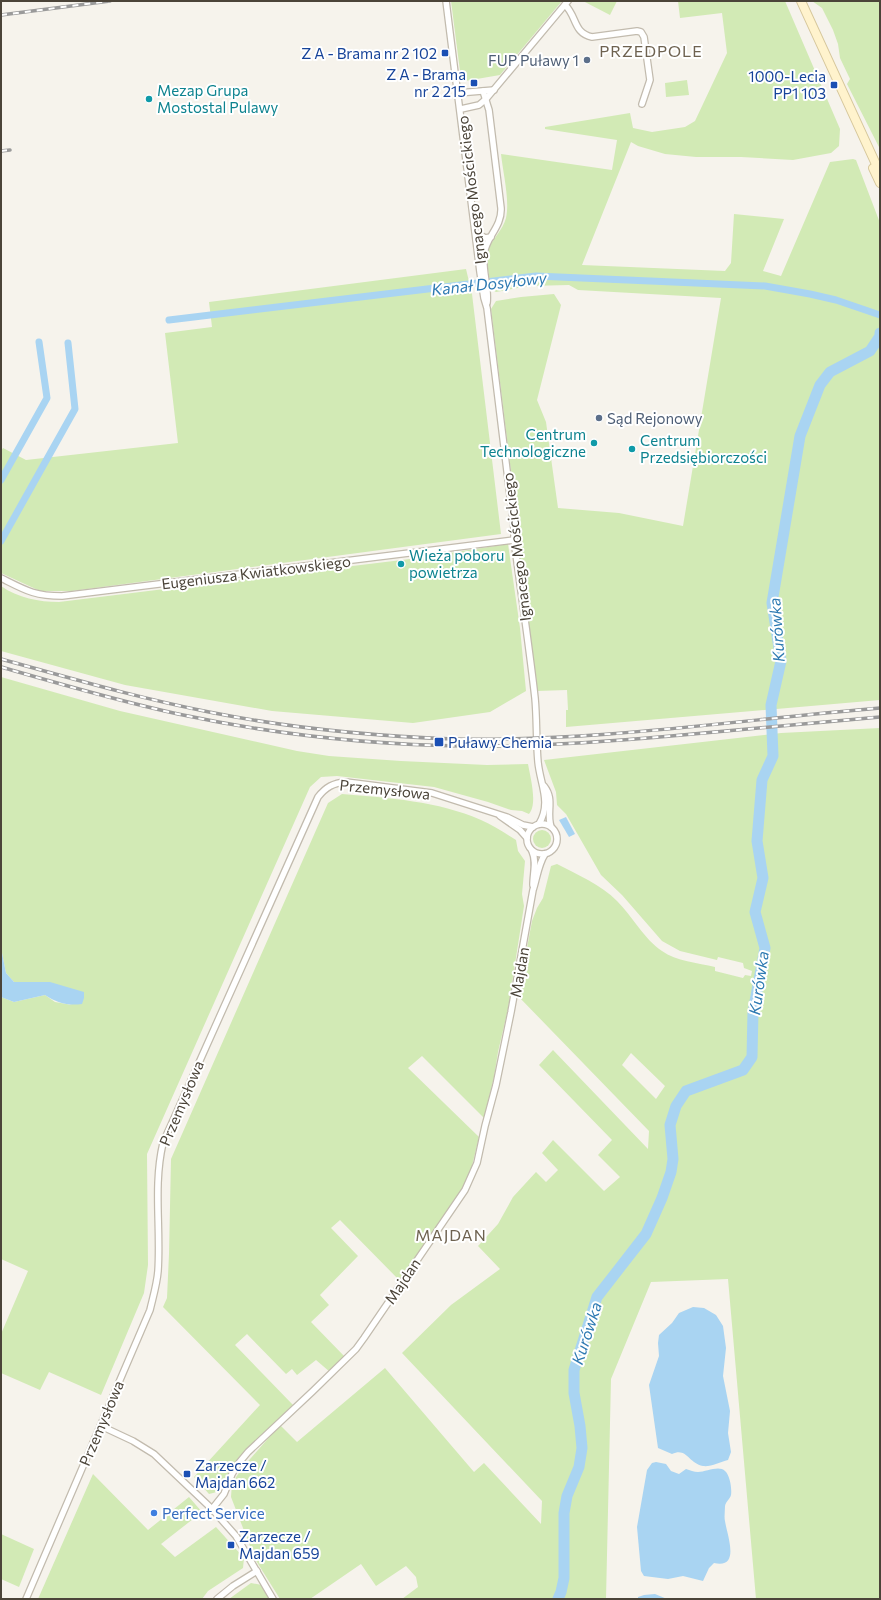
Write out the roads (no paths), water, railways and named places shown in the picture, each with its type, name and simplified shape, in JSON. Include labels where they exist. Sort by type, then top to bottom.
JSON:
[{"type":"street","name":"Ignacego Mościckiego","points":[[446,1],[476,232],[483,272],[514,528],[514,540],[535,702],[538,763],[544,786],[545,802],[544,814],[539,824]]},
{"type":"street","points":[[801,1],[880,173]]},
{"type":"street","points":[[461,109],[479,105],[486,99],[567,3],[579,30],[586,36],[592,37],[636,31],[641,32],[644,37],[650,80],[642,104]]},
{"type":"street","points":[[458,93],[494,90]]},
{"type":"street","name":"Ignacego Mościckiego","points":[[483,91],[489,110],[501,208],[500,221],[484,253],[483,272]]},
{"type":"street","points":[[854,119],[859,137],[880,183]]},
{"type":"street","points":[[476,232],[482,237],[491,237]]},
{"type":"street","name":"Eugeniusza Kwiatkowskiego","points":[[1,578],[32,593],[47,596],[62,596],[514,540]]},
{"type":"street","name":"Przemysłowa","points":[[26,1599],[150,1310],[156,1287],[158,1271],[157,1178],[163,1143],[318,797],[323,790],[338,782],[432,793],[513,819],[523,825],[533,827]]},
{"type":"street","name":"Ignacego Mościckiego","points":[[544,786],[550,796],[549,818],[551,827]]},
{"type":"street","name":"Przemysłowa","points":[[500,816],[520,830],[527,838]]},
{"type":"street","points":[[539,824],[545,824],[551,827],[556,833],[557,844],[553,849],[545,854],[538,854],[532,851],[528,845],[527,838],[529,832],[533,827],[539,824]]},
{"type":"street","name":"Majdan","points":[[212,1509],[224,1494],[232,1474],[248,1452],[356,1349],[464,1190],[472,1175],[477,1163],[498,1078],[511,1012],[533,890],[535,863],[532,851]]},
{"type":"street","name":"Majdan","points":[[533,890],[538,877],[540,864],[545,854]]},
{"type":"street","points":[[100,1426],[133,1441],[154,1454],[212,1509],[236,1536],[273,1599]]},
{"type":"street","points":[[217,1599],[233,1586],[257,1571]]},
{"type":"water","points":[[566,817],[575,834],[569,837],[559,820]]},
{"type":"water","points":[[1,948],[6,973],[14,982],[50,982],[84,992],[82,1004],[72,1005],[63,1003],[45,995],[14,1002],[1,997]]},
{"type":"water","points":[[693,1307],[704,1308],[716,1315],[723,1326],[726,1348],[723,1376],[730,1411],[728,1433],[731,1452],[728,1460],[706,1466],[694,1462],[681,1452],[672,1454],[658,1448],[649,1385],[659,1356],[659,1335],[672,1323],[679,1313]]},
{"type":"water","points":[[656,1462],[666,1464],[671,1471],[679,1474],[686,1469],[701,1472],[712,1469],[722,1469],[727,1473],[731,1492],[725,1506],[725,1518],[730,1542],[730,1556],[727,1561],[722,1563],[714,1563],[709,1568],[703,1581],[683,1576],[668,1579],[644,1576],[641,1571],[637,1527],[647,1470],[652,1463]]},
{"type":"water","points":[[655,1594],[667,1599],[638,1599],[638,1597],[644,1595]]},
{"type":"waterway","name":"Kanał Dosyłowy","points":[[169,320],[536,276],[765,286],[836,300],[880,315]]},
{"type":"waterway","name":"Kurówka","points":[[558,1599],[564,1578],[564,1513],[567,1496],[579,1467],[582,1448],[574,1393],[574,1370],[597,1297],[646,1234],[662,1198],[671,1172],[673,1159],[670,1125],[676,1106],[686,1091],[743,1070],[752,1057],[753,1012],[765,948],[755,912],[763,878],[757,841],[762,780],[773,756],[771,705],[781,661],[772,603],[800,436],[820,385],[830,372],[870,351],[880,336],[880,333]]},
{"type":"waterway","points":[[1,480],[47,398],[39,342]]},
{"type":"waterway","name":"Kanał Dosyłowy","points":[[1,541],[75,409],[68,343]]},
{"type":"railway","points":[[1,15],[110,1]]},
{"type":"railway","points":[[1,151],[10,150]]},
{"type":"railway","points":[[1,659],[130,694],[239,718],[300,727],[422,738],[507,739],[614,734],[880,708]]},
{"type":"railway","points":[[1,667],[133,704],[178,714],[285,733],[357,741],[430,745],[492,746],[568,744],[880,717]]},
{"type":"place","name":"Z A - Brama nr 2 102","points":[[445,53]]},
{"type":"place","name":"FUP Puławy 1","points":[[587,60]]},
{"type":"place","name":"Z A - Brama nr 2 215","points":[[474,83]]},
{"type":"place","name":"1000-Lecia PP1 103","points":[[834,85]]},
{"type":"place","name":"Mezap Grupa Mostostal Pulawy","points":[[149,99]]},
{"type":"place","name":"Sąd Rejonowy","points":[[599,418]]},
{"type":"place","name":"Centrum Technologiczne","points":[[594,443]]},
{"type":"place","name":"Centrum Przedsiębiorczości","points":[[632,449]]},
{"type":"place","name":"Wieża poboru powietrza","points":[[401,564]]},
{"type":"place","name":"Puławy Chemia","points":[[439,742]]},
{"type":"place","name":"Zarzecze / Majdan 662","points":[[187,1474]]},
{"type":"place","name":"Perfect Service","points":[[154,1513]]},
{"type":"place","name":"Zarzecze / Majdan 659","points":[[231,1545]]},
{"type":"district","name":"PRZEDPOLE","points":[[651,50]]},
{"type":"district","name":"MAJDAN","points":[[451,1234]]}]
